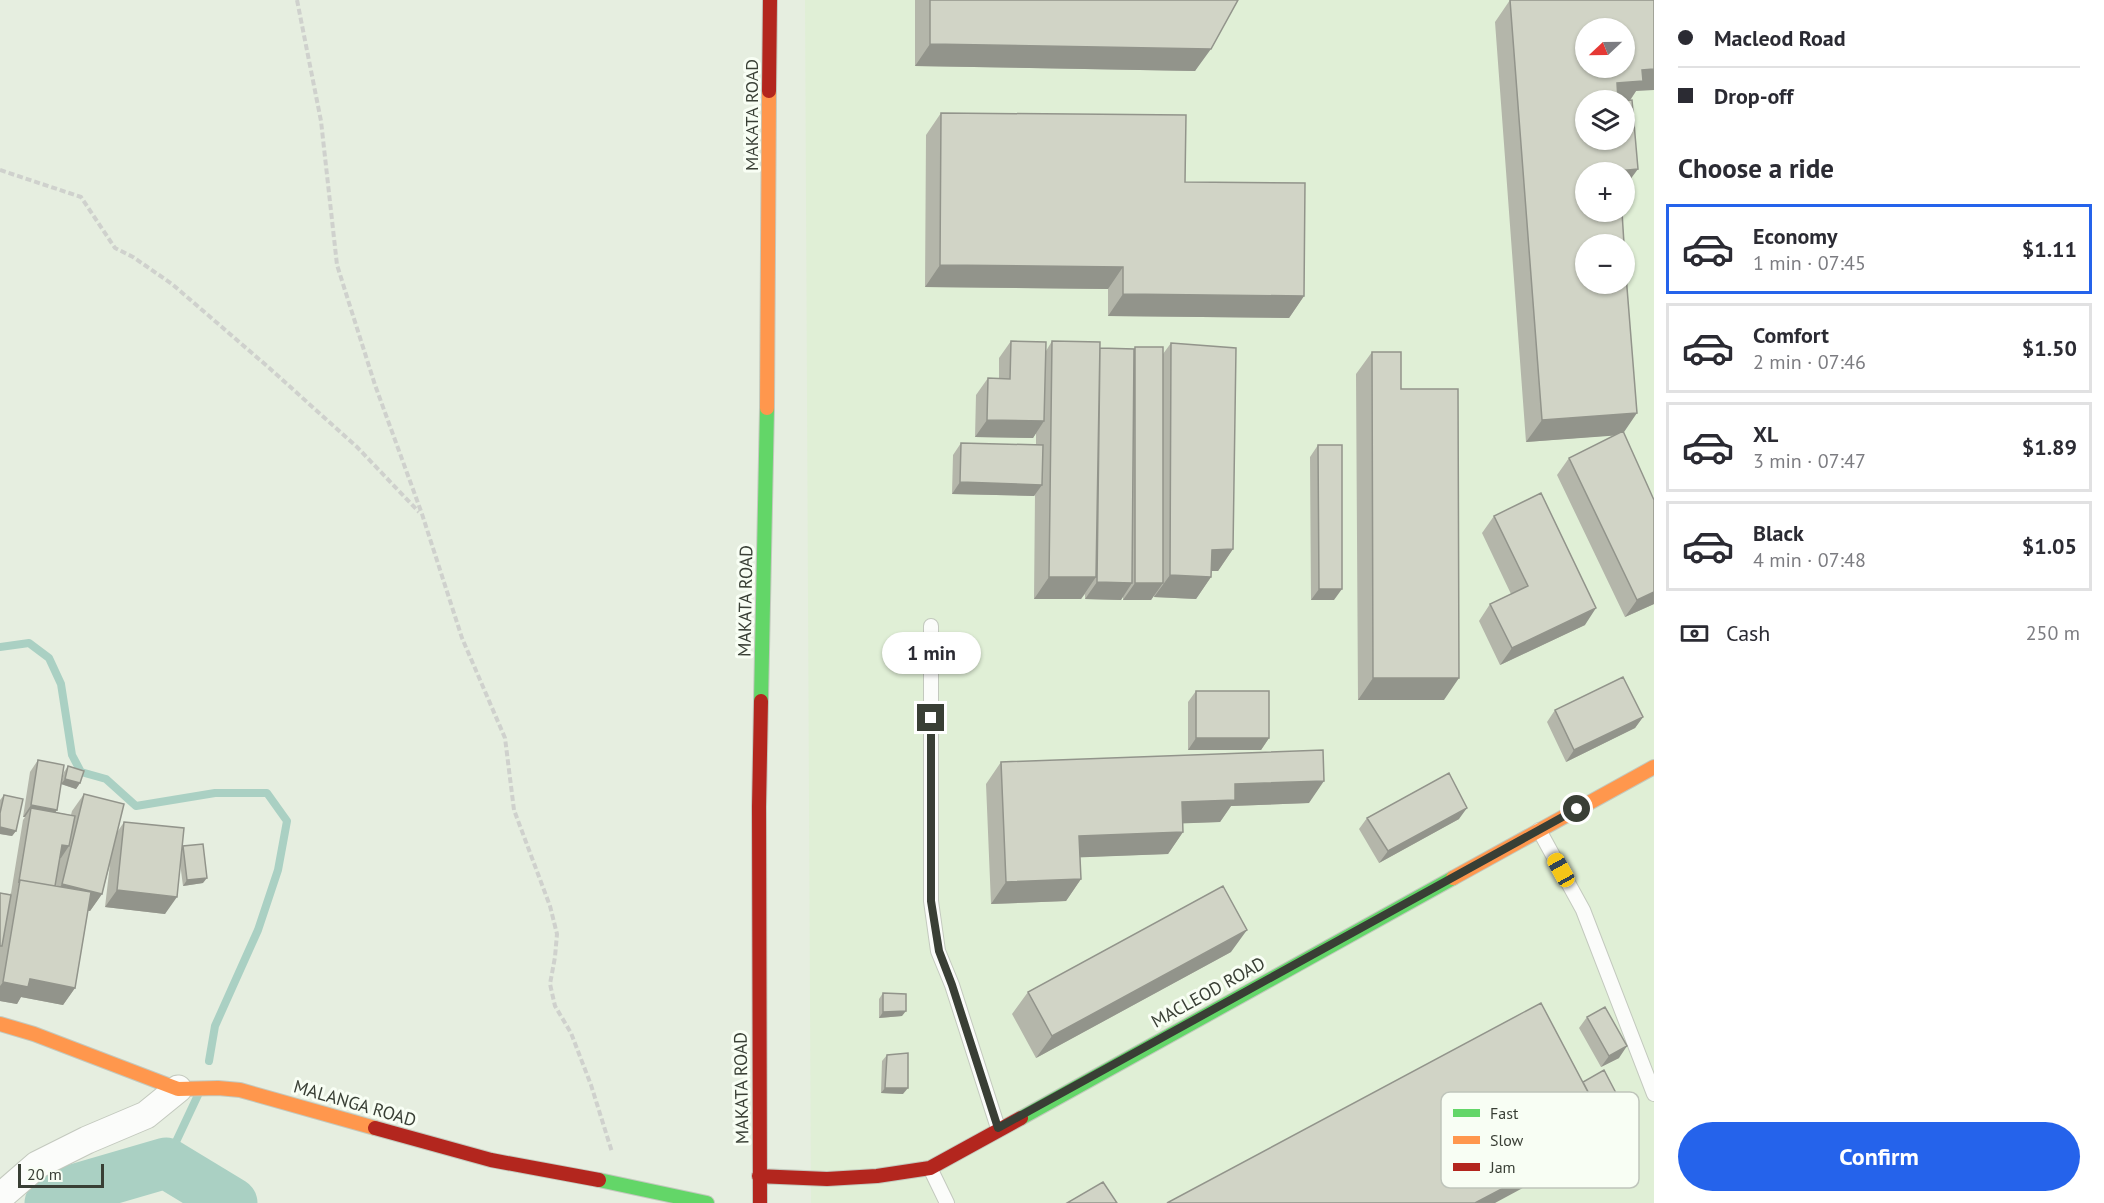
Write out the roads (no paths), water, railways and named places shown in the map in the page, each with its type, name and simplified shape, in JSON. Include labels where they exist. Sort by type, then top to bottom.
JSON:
[{"type":"street","name":"MAKATA ROAD","points":[[760,1203],[759,807],[767,412],[770,0]]},
{"type":"street","name":"MACLEOD ROAD","points":[[759,1176],[826,1179],[877,1176],[930,1168],[998,1128],[1654,766]]},
{"type":"street","name":"MALANGA ROAD","points":[[0,1024],[34,1034],[178,1089],[240,1090],[491,1160],[707,1203]]},
{"type":"street","points":[[0,1197],[37,1165],[87,1140],[146,1115],[178,1089]]},
{"type":"lane","points":[[931,626],[931,901],[939,951],[998,1128]]},
{"type":"lane","points":[[1539,830],[1583,910],[1654,1095]]},
{"type":"lane","points":[[930,1168],[948,1203]]},
{"type":"waterway","points":[[0,647],[29,643],[49,658],[61,684],[72,755],[81,772],[106,779],[136,806],[215,793],[267,793],[287,821],[278,870],[258,930],[215,1026],[209,1061]]},
{"type":"waterway","points":[[166,1163],[198,1095]]},
{"type":"waterway","points":[[50,1203],[63,1193],[166,1163],[232,1203]]}]
